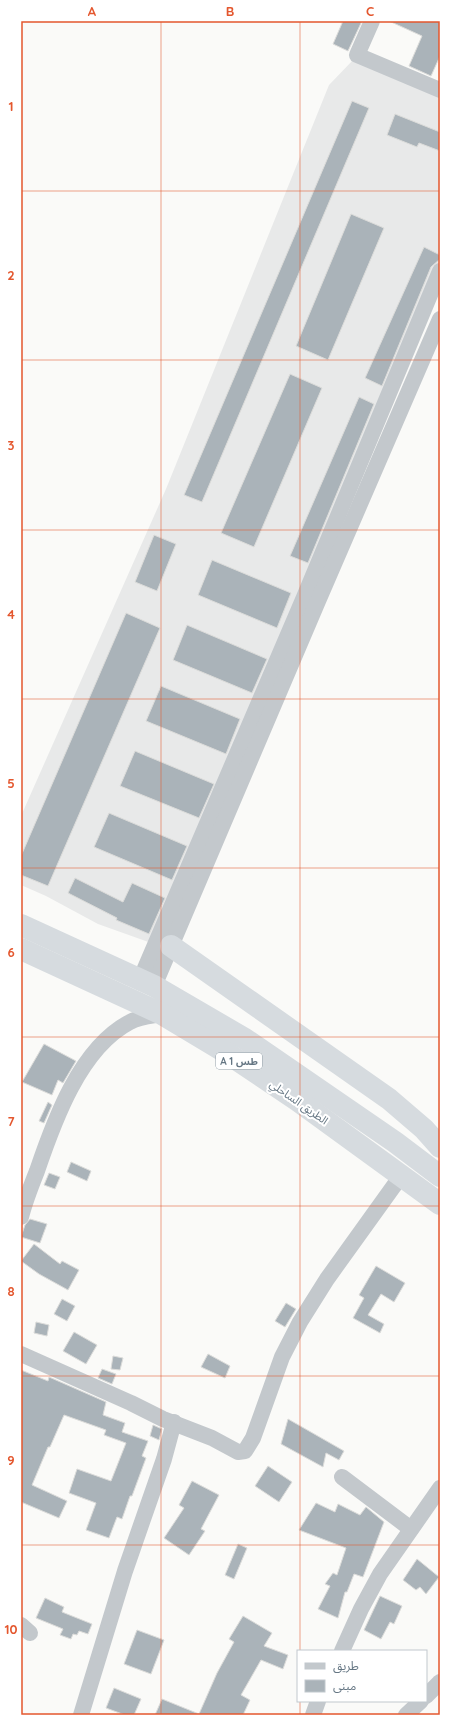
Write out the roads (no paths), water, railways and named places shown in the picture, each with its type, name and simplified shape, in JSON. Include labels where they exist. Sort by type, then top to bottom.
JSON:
[{"type":"highway","name":"الطريق الساحلي","points":[[21,924],[147,983],[245,1039],[395,1142],[440,1176]]},
{"type":"highway","points":[[171,946],[389,1099],[432,1134],[440,1147]]},
{"type":"highway","name":"الطريق الساحلي","points":[[21,949],[162,1014],[227,1053],[297,1100],[440,1204]]},
{"type":"street","points":[[372,21],[357,55],[440,90]]},
{"type":"street","points":[[147,983],[171,946],[311,598],[405,356],[440,271]]},
{"type":"street","points":[[147,983],[311,598],[440,319]]},
{"type":"street","points":[[405,356],[421,362]]},
{"type":"street","points":[[21,1217],[54,1125],[85,1065],[96,1050],[110,1036],[130,1022],[162,1014]]},
{"type":"street","points":[[21,1354],[131,1403],[163,1420],[174,1422],[206,1435],[238,1452],[242,1452],[248,1448],[254,1438],[282,1358],[300,1322],[327,1279],[401,1176]]},
{"type":"street","points":[[81,1715],[125,1571],[164,1459],[174,1422]]},
{"type":"street","points":[[342,1477],[411,1528]]},
{"type":"street","points":[[342,1650],[380,1574],[440,1488]]},
{"type":"street","points":[[427,1695],[440,1682]]},
{"type":"street","points":[[313,1715],[318,1702]]},
{"type":"street","points":[[406,1715],[419,1702]]}]
